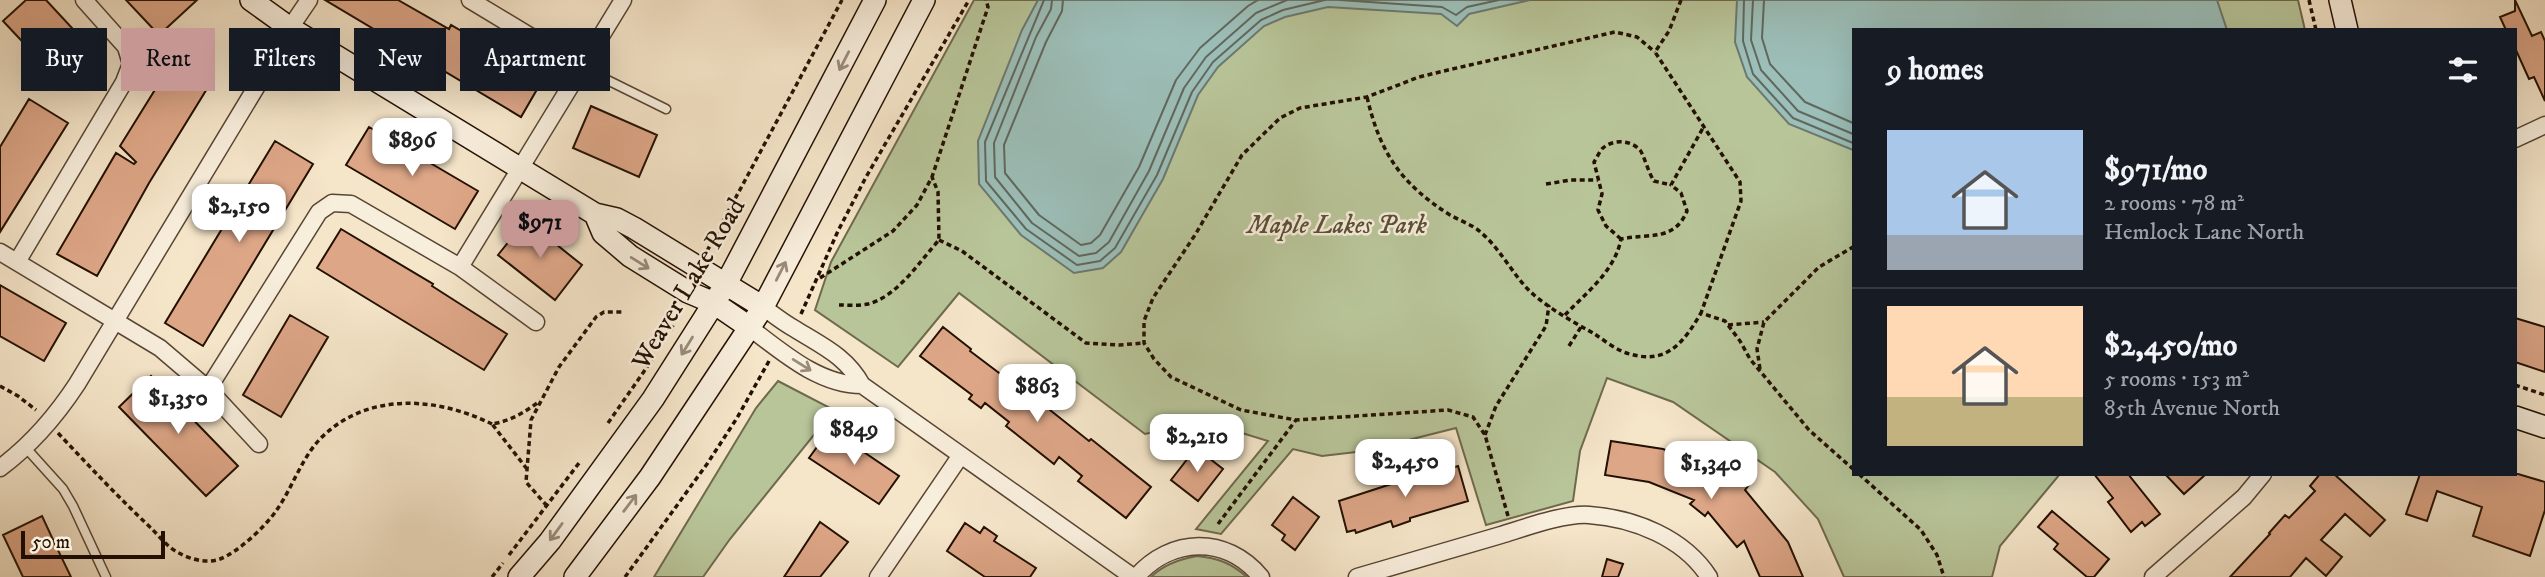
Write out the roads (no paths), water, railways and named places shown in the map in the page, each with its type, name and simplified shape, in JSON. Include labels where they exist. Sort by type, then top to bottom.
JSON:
[{"type":"main road","points":[[251,0],[290,28]]},
{"type":"main road","name":"Weaver Lake Road","points":[[519,577],[550,541],[653,400],[726,284],[875,0]]},
{"type":"main road","points":[[575,577],[650,477],[763,307],[924,0]]},
{"type":"main road","points":[[2340,0],[2347,28]]},
{"type":"main road","points":[[340,58],[595,214],[625,224],[763,307]]},
{"type":"main road","points":[[595,214],[603,233],[629,256],[688,292],[714,303],[749,327]]},
{"type":"main road","points":[[2517,418],[2545,427]]},
{"type":"street","points":[[17,262],[124,82],[131,64],[126,47],[84,0]]},
{"type":"street","points":[[290,28],[309,0]]},
{"type":"street","points":[[470,0],[516,28]]},
{"type":"street","points":[[605,28],[623,0]]},
{"type":"street","points":[[0,468],[26,448],[63,406],[254,91]]},
{"type":"street","points":[[460,267],[567,91]]},
{"type":"street","points":[[2517,138],[2545,125]]},
{"type":"street","points":[[208,389],[319,212],[332,203],[351,204],[460,267],[536,322]]},
{"type":"street","points":[[0,252],[160,348],[208,389],[259,444]]},
{"type":"street","points":[[763,307],[836,353],[854,370],[862,385],[1134,577],[1163,554],[1198,545],[1236,555],[1261,577]]},
{"type":"street","points":[[749,327],[824,378],[843,385],[862,385]]},
{"type":"street","points":[[878,577],[961,455]]},
{"type":"street","points":[[2153,577],[2244,497],[2261,476]]},
{"type":"street","points":[[1357,577],[1512,531],[1587,514],[1616,519],[1665,536],[1686,552],[1709,577]]},
{"type":"lane","points":[[610,81],[666,109]]},
{"type":"lane","points":[[26,448],[68,497],[106,577]]},
{"type":"water","points":[[1038,0],[1530,0],[1469,14],[1457,26],[1441,14],[1328,7],[1285,17],[1264,26],[1218,67],[1198,95],[1163,179],[1121,252],[1103,268],[1074,273],[1021,235],[979,184],[978,141],[1022,30]]},
{"type":"water","points":[[1737,0],[2217,0],[2226,28],[1852,28],[1852,150],[1789,124],[1747,77],[1735,42]]},
{"type":"park label","name":"Maple Lakes Park","points":[[1337,225]]}]
